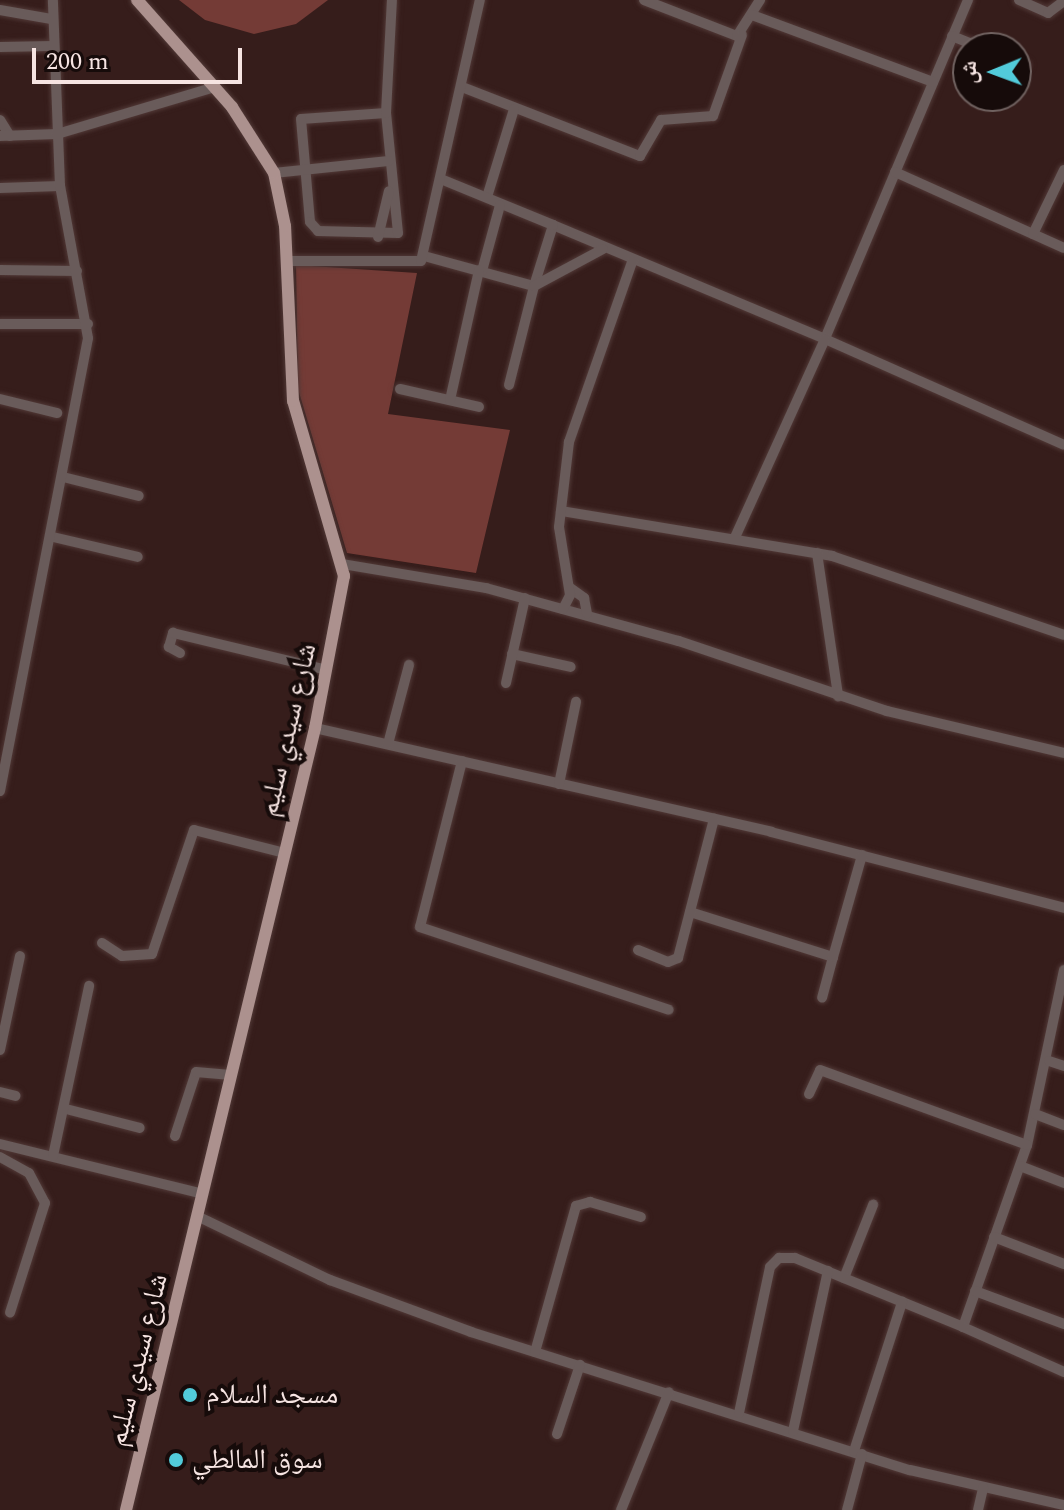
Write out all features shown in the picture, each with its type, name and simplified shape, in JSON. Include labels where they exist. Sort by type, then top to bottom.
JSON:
[{"type":"main road","name":"شارع سيدي سليم","points":[[126,1510],[315,728],[327,670],[342,564],[293,401],[287,261],[274,173],[215,87],[137,0]]},
{"type":"street","points":[[0,791],[53,537],[88,324],[60,186],[52,46],[53,0]]},
{"type":"street","points":[[386,113],[303,117],[302,165],[313,227],[378,237],[398,233],[388,161],[386,113],[392,0]]},
{"type":"street","points":[[287,261],[417,263],[424,256],[480,0]]},
{"type":"street","points":[[644,0],[742,35]]},
{"type":"street","points":[[462,87],[640,156],[661,120],[713,116],[742,35],[760,0]]},
{"type":"street","points":[[954,32],[968,0]]},
{"type":"street","points":[[1019,0],[1048,13],[1064,1]]},
{"type":"street","points":[[0,10],[51,19]]},
{"type":"street","points":[[752,15],[933,82]]},
{"type":"street","points":[[735,537],[825,339],[952,36]]},
{"type":"street","points":[[0,47],[52,46]]},
{"type":"street","points":[[0,120],[5,136],[57,134],[215,87]]},
{"type":"street","points":[[487,197],[514,109]]},
{"type":"street","points":[[274,173],[302,165],[388,161]]},
{"type":"street","points":[[1033,234],[1064,170]]},
{"type":"street","points":[[895,172],[1064,248]]},
{"type":"street","points":[[441,179],[553,225],[632,262],[825,339],[1064,445]]},
{"type":"street","points":[[378,237],[391,185]]},
{"type":"street","points":[[0,188],[60,186]]},
{"type":"street","points":[[450,400],[480,271],[500,205]]},
{"type":"street","points":[[509,385],[553,225]]},
{"type":"street","points":[[424,256],[534,286],[603,249]]},
{"type":"street","points":[[563,609],[569,587],[560,554],[561,511],[573,425],[632,262]]},
{"type":"street","points":[[0,270],[77,271]]},
{"type":"street","points":[[0,324],[88,324]]},
{"type":"street","points":[[400,389],[479,407]]},
{"type":"street","points":[[0,399],[57,413]]},
{"type":"street","points":[[63,477],[139,496]]},
{"type":"street","points":[[561,511],[735,537],[817,553],[1064,635]]},
{"type":"street","points":[[53,537],[138,557]]},
{"type":"street","points":[[817,553],[838,696]]},
{"type":"street","points":[[342,564],[525,598],[587,614],[838,696],[1064,753]]},
{"type":"street","points":[[569,587],[584,598],[587,614]]},
{"type":"street","points":[[506,683],[525,598]]},
{"type":"street","points":[[180,653],[169,647],[170,634],[327,670]]},
{"type":"street","points":[[512,654],[571,667]]},
{"type":"street","points":[[388,744],[409,665]]},
{"type":"street","points":[[559,784],[576,702]]},
{"type":"street","points":[[315,728],[714,819],[1064,908]]},
{"type":"street","points":[[462,761],[418,924],[669,1010]]},
{"type":"street","points":[[638,950],[674,962],[714,819]]},
{"type":"street","points":[[102,943],[122,956],[152,954],[194,830],[285,853]]},
{"type":"street","points":[[822,998],[862,855]]},
{"type":"street","points":[[690,912],[833,957]]},
{"type":"street","points":[[0,1050],[20,956]]},
{"type":"street","points":[[963,1327],[1027,1145],[1049,1061],[1064,970]]},
{"type":"street","points":[[53,1156],[66,1109],[89,986]]},
{"type":"street","points":[[1049,1061],[1064,1066]]},
{"type":"street","points":[[809,1094],[820,1070],[1027,1145]]},
{"type":"street","points":[[175,1136],[196,1072],[231,1075]]},
{"type":"street","points":[[0,1092],[16,1096]]},
{"type":"street","points":[[66,1109],[140,1128]]},
{"type":"street","points":[[1035,1114],[1064,1125]]},
{"type":"street","points":[[0,1144],[203,1194]]},
{"type":"street","points":[[0,1157],[29,1173],[45,1203],[10,1313]]},
{"type":"street","points":[[1020,1166],[1064,1183]]},
{"type":"street","points":[[535,1352],[576,1206],[590,1202],[641,1217]]},
{"type":"street","points":[[844,1278],[873,1205]]},
{"type":"street","points":[[197,1216],[393,1305],[858,1452],[983,1488],[1064,1505]]},
{"type":"street","points":[[994,1237],[1064,1264]]},
{"type":"street","points":[[739,1413],[773,1261],[795,1258],[1064,1372]]},
{"type":"street","points":[[793,1431],[828,1271]]},
{"type":"street","points":[[975,1291],[1064,1324]]},
{"type":"street","points":[[847,1510],[858,1452],[902,1302]]},
{"type":"street","points":[[557,1434],[580,1365]]},
{"type":"street","points":[[621,1510],[669,1392]]},
{"type":"street","points":[[978,1510],[983,1488]]},
{"type":"shaded area","points":[[179,0],[328,0],[296,24],[254,34],[205,20]]},
{"type":"shaded area","points":[[296,265],[417,273],[388,414],[510,430],[476,573],[347,553],[298,389]]},
{"type":"place","name":"مسجد السلام","points":[[190,1395]]},
{"type":"place","name":"سوق المالطي","points":[[176,1460]]}]
